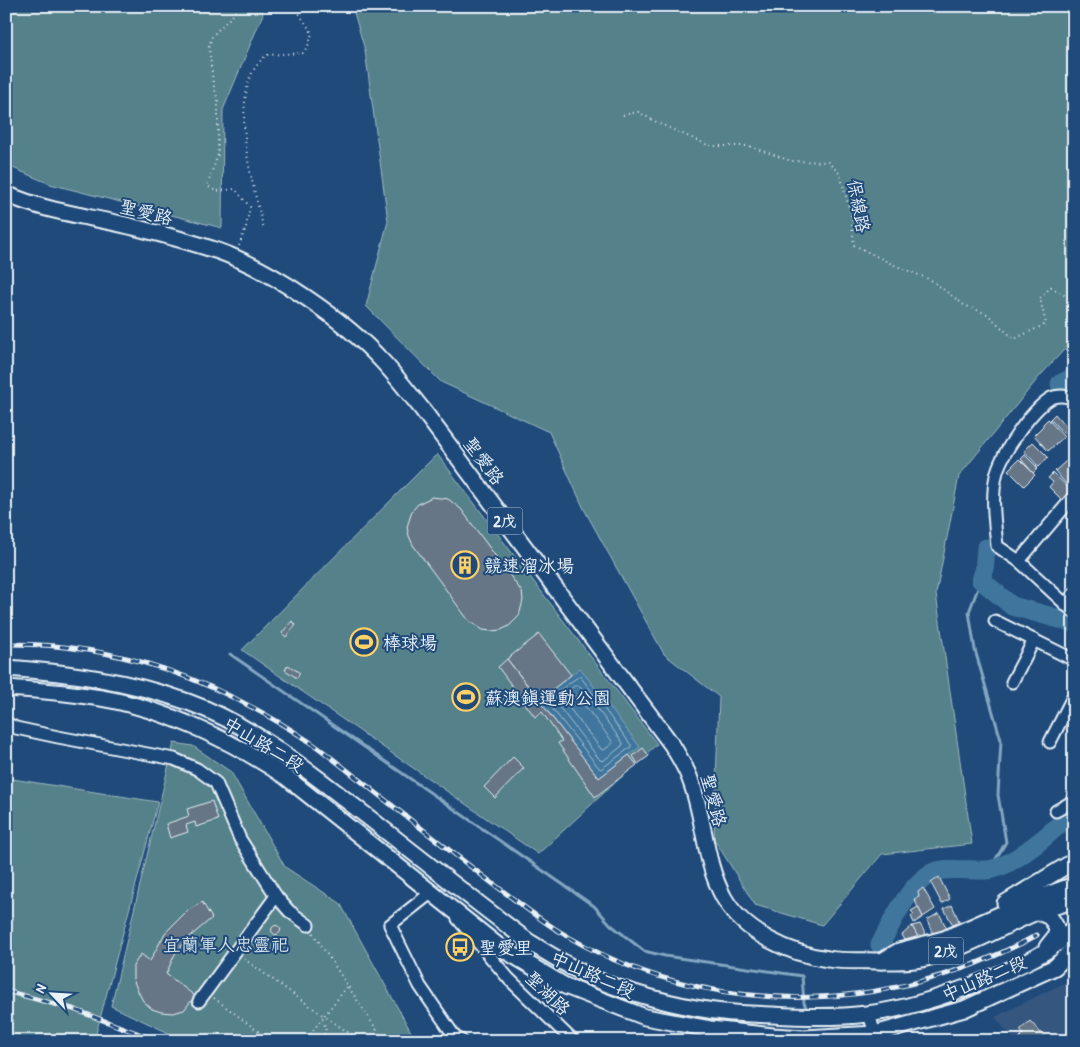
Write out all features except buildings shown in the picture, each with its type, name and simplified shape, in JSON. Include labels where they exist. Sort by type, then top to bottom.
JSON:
[{"type":"main road","name":"聖愛路","points":[[6,194],[41,208],[143,229],[219,251],[293,288],[356,336],[382,361],[422,409],[672,745],[692,783],[710,863],[718,884],[725,900],[743,922],[775,942],[810,956],[828,959],[900,963],[924,959],[962,946],[1006,927],[1035,906]]},
{"type":"main road","name":"中山路二段","points":[[6,668],[102,678],[189,702],[239,726],[276,747],[529,942],[564,963],[612,986],[656,998],[723,1012],[831,1017],[868,1014],[904,1007],[956,992],[1015,967],[1043,952],[1074,928]]},
{"type":"main road","name":"中山路二段","points":[[6,688],[50,691],[110,700],[142,708],[200,729],[224,740],[268,764],[286,777],[501,948],[565,986],[645,1017],[773,1036],[804,1038],[875,1034],[964,1009],[1055,968],[1074,948]]},
{"type":"main road","points":[[966,928],[1074,861]]},
{"type":"main road","name":"2戊","points":[[1035,906],[1074,885]]},
{"type":"main road","name":"2戊","points":[[1035,906],[1074,900]]},
{"type":"main road","name":"聖愛路","points":[[882,961],[899,951],[944,939],[966,928],[1035,906]]},
{"type":"main road","points":[[1035,906],[1051,918],[1057,930],[1055,937],[1043,952]]},
{"type":"main road","points":[[1055,968],[1074,957]]},
{"type":"street","points":[[1074,398],[1068,396],[1053,397],[1039,407],[1019,431],[1006,452],[996,475],[994,502],[997,546],[1019,561],[1069,609],[1074,594]]},
{"type":"street","points":[[1019,561],[1074,496]]},
{"type":"street","points":[[995,621],[1074,660]]},
{"type":"street","points":[[1012,682],[1034,640]]},
{"type":"street","points":[[1050,742],[1074,696]]},
{"type":"street","points":[[6,723],[16,728],[174,759],[197,769],[216,783],[240,839],[276,896],[289,911],[308,925]]},
{"type":"street","points":[[1056,811],[1070,803],[1074,797]]},
{"type":"street","points":[[203,997],[276,896]]},
{"type":"street","points":[[437,896],[390,925],[420,986],[455,1037],[462,1041]]},
{"type":"street","name":"聖湖路","points":[[437,896],[509,979],[572,1041]]},
{"type":"street","points":[[856,1041],[875,1034],[868,1014]]},
{"type":"path","points":[[234,258],[246,227],[250,207],[235,189],[216,191],[207,186],[218,155],[218,101],[213,83],[209,47],[212,36],[235,13],[235,6]]},
{"type":"path","points":[[263,226],[249,170],[244,127],[248,83],[256,66],[266,55],[303,53],[309,44],[312,33],[294,6]]},
{"type":"path","name":"保線路","points":[[623,115],[638,112],[710,146],[749,146],[791,161],[828,162],[840,174],[851,215],[854,245],[894,265],[931,280],[964,305],[987,314],[1014,339],[1046,324],[1040,298],[1051,288],[1074,301]]},
{"type":"path","points":[[308,925],[384,1041]]},
{"type":"path","points":[[235,952],[361,1041]]},
{"type":"path","points":[[305,1041],[347,987]]},
{"type":"path","points":[[203,997],[271,1041]]},
{"type":"path","points":[[322,1020],[326,1028],[322,1041]]},
{"type":"shaded area","points":[[1074,978],[1074,1041],[1015,1041],[995,1017]]},
{"type":"green space","points":[[6,6],[262,6],[263,14],[223,110],[222,228],[50,184],[6,165]]},
{"type":"green space","points":[[352,6],[1074,6],[1074,339],[1039,377],[959,476],[936,594],[972,844],[882,854],[822,925],[755,905],[714,839],[719,697],[664,654],[584,509],[549,432],[441,382],[366,306],[388,221],[365,50]]},
{"type":"green space","name":"蘇澳鎮運動公園","points":[[437,454],[657,744],[538,854],[242,650]]},
{"type":"green space","name":"宜蘭軍人忠靈祀","points":[[174,743],[193,746],[231,772],[285,867],[340,903],[416,1041],[186,1041],[111,1006]]},
{"type":"green space","points":[[6,778],[158,802],[94,1041],[6,1041]]},
{"type":"water","points":[[580,668],[640,747],[599,778],[539,700]]},
{"type":"waterway","points":[[1060,384],[1074,377]]},
{"type":"waterway","points":[[986,548],[984,571],[981,580],[1012,606],[1074,623]]},
{"type":"waterway","points":[[981,580],[969,612],[975,650],[1001,740],[998,795],[1006,842],[994,862],[986,870]]},
{"type":"waterway","points":[[230,654],[594,906],[611,925],[644,951],[665,956],[802,976],[804,1003],[808,1011]]},
{"type":"waterway","points":[[880,945],[902,904],[925,877],[934,872],[952,869],[987,870],[997,868],[1034,846],[1074,809]]},
{"type":"railway","points":[[6,644],[47,645],[87,650],[126,658],[164,669],[236,699],[272,718],[314,745],[492,883],[557,930],[614,960],[673,981],[734,993],[796,997],[858,993],[920,982],[980,962],[1037,935]]},
{"type":"railway","points":[[6,991],[73,1009],[158,1041]]},
{"type":"place","name":"競速溜冰場","points":[[465,565]]},
{"type":"place","name":"棒球場","points":[[364,642]]},
{"type":"place","name":"蘇澳鎮運動公園","points":[[466,697]]},
{"type":"place","name":"聖愛里","points":[[460,947]]}]
